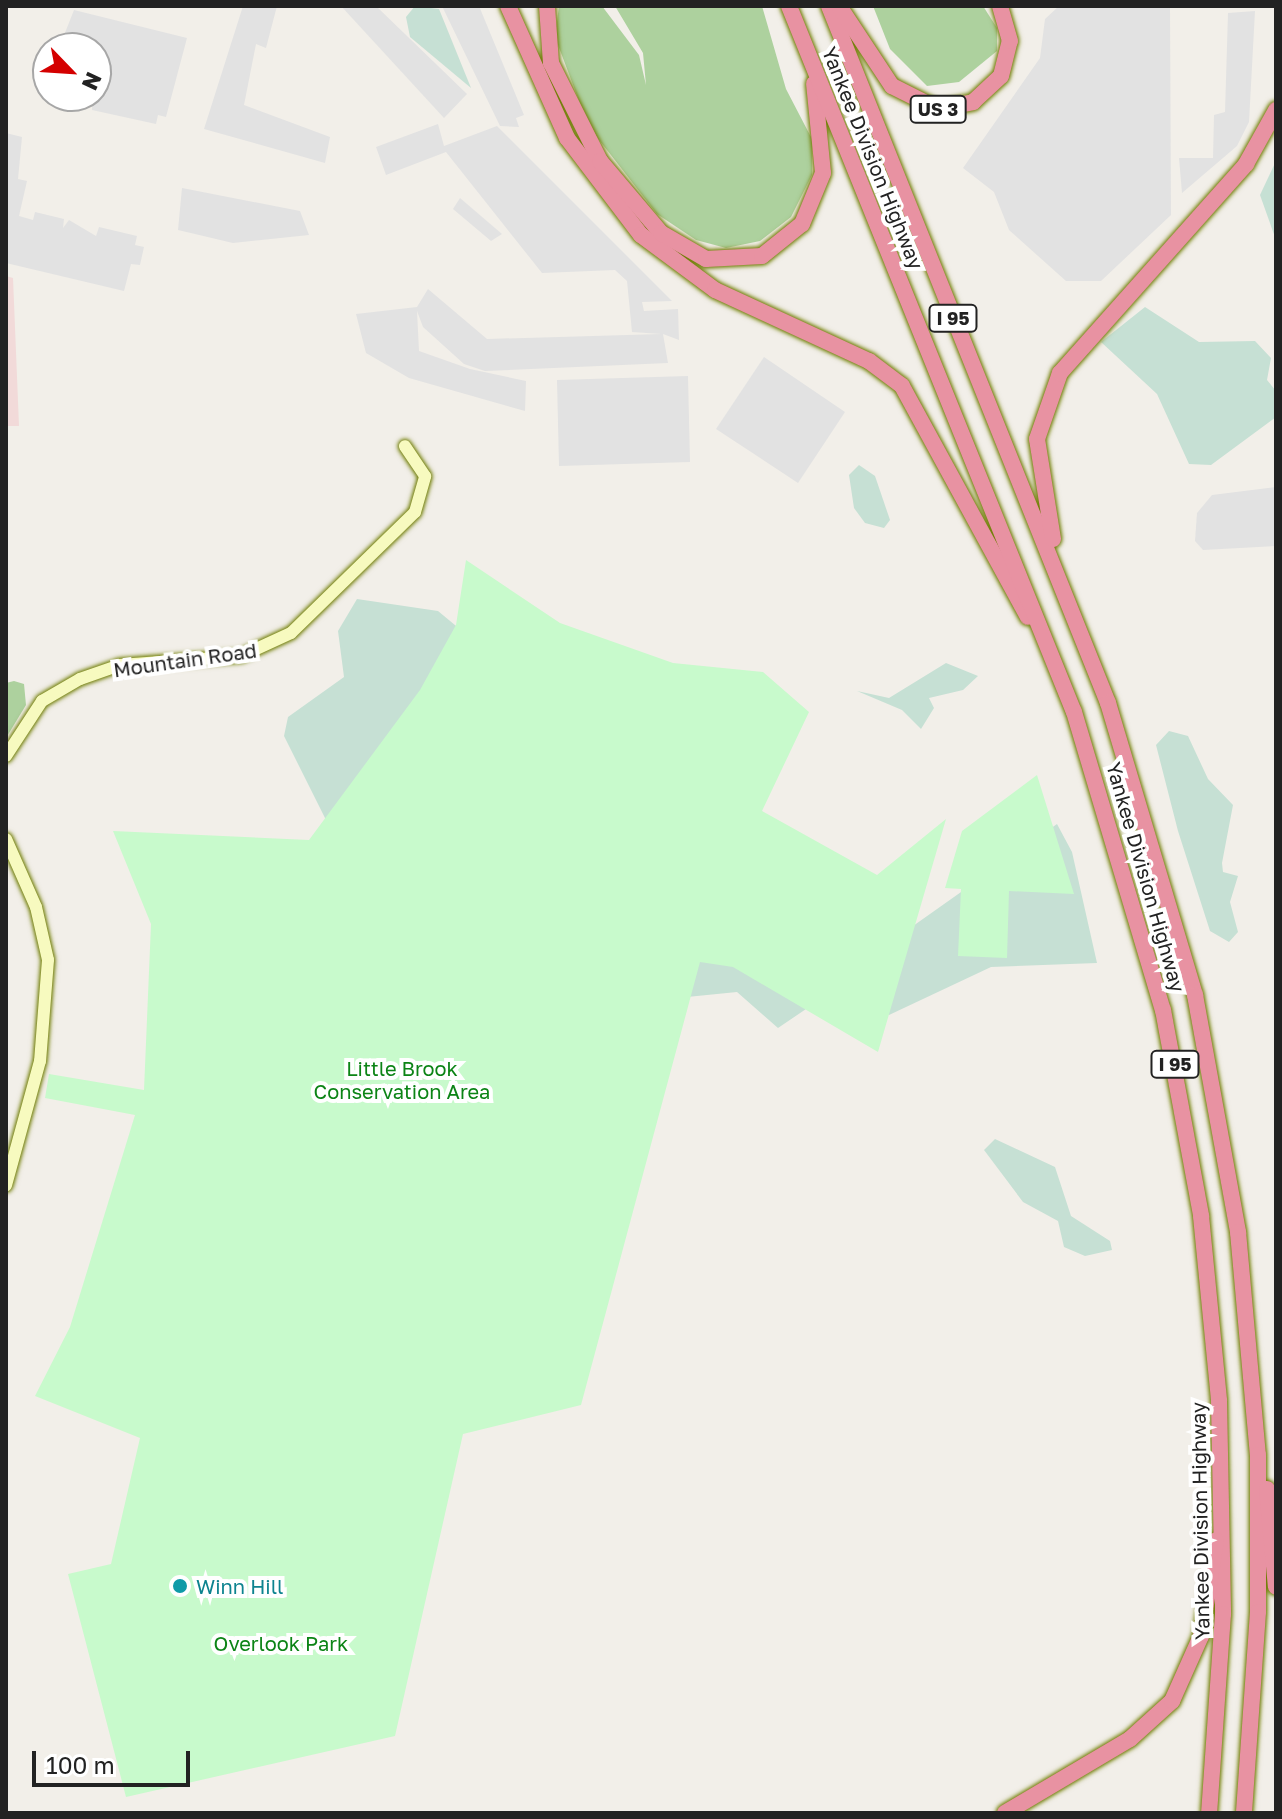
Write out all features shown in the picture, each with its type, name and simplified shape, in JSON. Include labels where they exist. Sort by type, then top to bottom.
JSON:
[{"type":"highway","points":[[508,6],[567,138],[641,235],[715,290],[859,356],[902,386],[1053,659]]},
{"type":"highway","points":[[547,6],[551,63],[600,161],[661,233],[706,259],[762,256],[791,237],[812,208],[824,156],[810,58]]},
{"type":"highway","name":"Yankee Division Highway","points":[[789,6],[1053,659],[1120,850],[1175,1066],[1206,1253],[1223,1483],[1221,1666],[1209,1813]]},
{"type":"highway","name":"Yankee Division Highway","points":[[829,6],[1079,629],[1137,783],[1195,995],[1236,1217],[1254,1393],[1258,1612],[1244,1813]]},
{"type":"highway","name":"US 3","points":[[839,6],[887,81],[908,99],[938,109],[973,102],[1001,76],[1010,41],[1000,6]]},
{"type":"highway","points":[[1079,629],[1037,474],[1045,405],[1077,346],[1246,164],[1276,110]]},
{"type":"highway","points":[[1254,1393],[1276,1587]]},
{"type":"highway","points":[[1005,1813],[1139,1733],[1176,1694],[1204,1623],[1223,1483]]},
{"type":"street","name":"Mountain Road","points":[[6,756],[42,701],[80,679],[120,665],[241,656],[291,633],[415,512],[425,476],[405,446]]},
{"type":"street","points":[[6,839],[36,907],[48,960],[40,1061],[6,1185]]},
{"type":"shaded area","points":[[243,6],[277,6],[266,48],[256,44],[244,105],[330,137],[325,163],[204,129]]},
{"type":"shaded area","points":[[341,6],[376,6],[467,94],[444,118]]},
{"type":"shaded area","points":[[442,6],[479,6],[524,115],[516,118],[519,127],[500,126]]},
{"type":"shaded area","points":[[1059,6],[1170,6],[1171,215],[1101,281],[1066,281],[1009,230],[994,192],[963,168],[1040,58],[1045,19]]},
{"type":"shaded area","points":[[74,10],[187,38],[166,117],[158,115],[156,124],[101,112],[112,112],[112,32],[65,32]]},
{"type":"shaded area","points":[[1255,11],[1249,122],[1237,146],[1182,193],[1179,158],[1213,158],[1214,115],[1225,112],[1228,13]]},
{"type":"shaded area","points":[[438,124],[444,146],[497,126],[672,301],[642,302],[644,311],[678,309],[679,340],[663,334],[668,363],[485,371],[464,364],[423,327],[417,311],[419,351],[470,369],[526,381],[525,411],[409,378],[366,353],[356,314],[417,307],[428,289],[487,339],[661,334],[632,332],[627,281],[615,270],[542,273],[446,152],[386,175],[376,147]]},
{"type":"shaded area","points":[[6,133],[22,137],[18,179],[27,181],[19,216],[33,220],[35,212],[64,219],[63,228],[69,220],[96,236],[99,227],[137,236],[135,245],[144,247],[140,265],[131,264],[124,291],[6,263]]},
{"type":"shaded area","points":[[182,188],[300,211],[309,235],[233,243],[178,230]]},
{"type":"shaded area","points":[[460,198],[502,234],[491,241],[453,209]]},
{"type":"shaded area","points":[[6,276],[13,278],[19,426],[6,426]]},
{"type":"shaded area","points":[[764,357],[845,412],[798,483],[716,429]]},
{"type":"shaded area","points":[[688,376],[690,462],[559,466],[557,380]]},
{"type":"shaded area","points":[[1276,487],[1276,546],[1203,550],[1195,541],[1197,513],[1212,495]]},
{"type":"green space","points":[[415,6],[439,9],[471,88],[410,37],[406,17]]},
{"type":"green space","points":[[559,6],[602,6],[639,55],[646,85],[643,53],[615,6],[762,6],[786,89],[812,139],[812,175],[791,217],[760,241],[726,248],[696,240],[657,214],[589,127],[555,37]]},
{"type":"green space","points":[[873,6],[983,6],[997,28],[997,51],[959,82],[927,86],[890,49]]},
{"type":"green space","points":[[1276,161],[1276,240],[1260,195]]},
{"type":"green space","points":[[1145,307],[1199,342],[1255,341],[1271,358],[1267,380],[1276,391],[1276,417],[1211,465],[1189,464],[1157,394],[1101,342]]},
{"type":"green space","points":[[859,465],[875,476],[890,520],[884,528],[865,523],[854,508],[849,475]]},
{"type":"green space","name":"Little Brook Conservation Area","points":[[466,560],[560,623],[673,663],[763,672],[809,712],[762,811],[877,875],[946,819],[878,1052],[733,967],[700,962],[581,1405],[463,1434],[395,1736],[126,1797],[68,1574],[111,1564],[140,1438],[35,1396],[70,1327],[135,1115],[45,1098],[49,1074],[144,1090],[151,924],[113,831],[309,840],[420,690],[456,625]]},
{"type":"green space","points":[[357,599],[438,611],[467,635],[648,725],[913,926],[1057,824],[1072,852],[1097,963],[991,967],[889,1015],[809,1007],[778,1028],[737,992],[667,999],[334,836],[284,736],[288,717],[344,677],[338,631]]},
{"type":"green space","points":[[946,663],[978,676],[963,690],[929,698],[934,708],[921,729],[902,710],[857,691],[889,698]]},
{"type":"green space","points":[[14,681],[24,684],[26,705],[6,738],[6,683]]},
{"type":"green space","points":[[1169,731],[1188,736],[1208,779],[1233,805],[1222,863],[1223,872],[1238,876],[1230,902],[1238,932],[1229,942],[1210,931],[1178,831],[1156,745]]},
{"type":"green space","points":[[1037,775],[1074,894],[1009,891],[1007,958],[958,956],[961,889],[945,888],[962,831]]},
{"type":"green space","points":[[995,1139],[1055,1167],[1071,1216],[1110,1241],[1112,1250],[1085,1256],[1064,1247],[1058,1221],[1023,1202],[984,1150]]},
{"type":"place","name":"Winn Hill","points":[[180,1586]]},
{"type":"park label","name":"Overlook Park","points":[[281,1643]]}]
